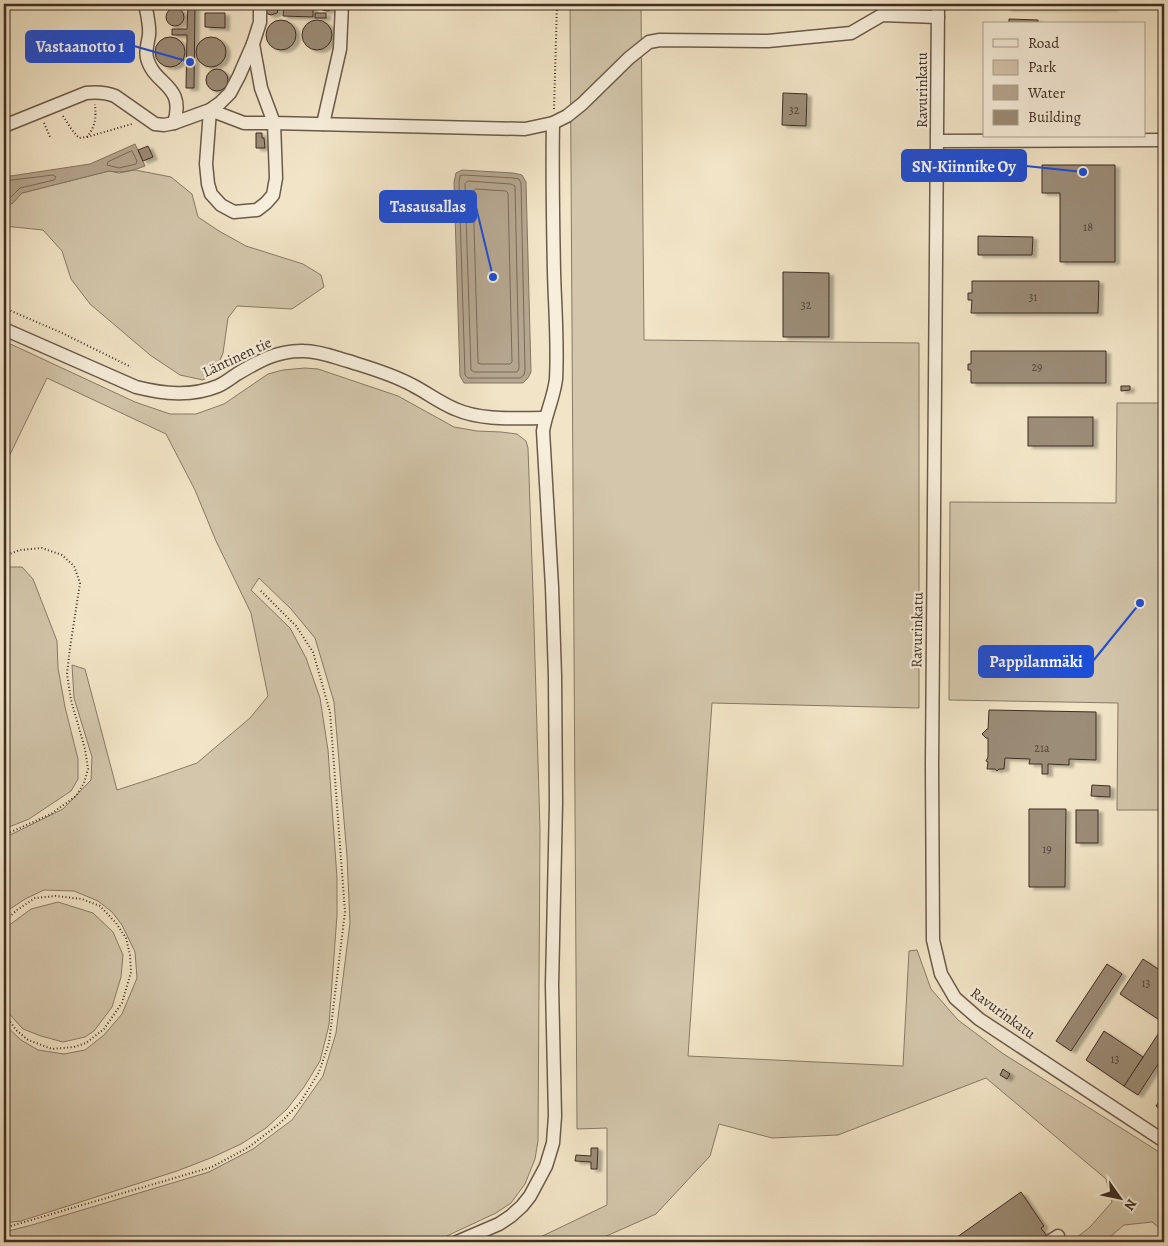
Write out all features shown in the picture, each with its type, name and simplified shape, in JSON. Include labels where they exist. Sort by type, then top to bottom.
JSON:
[{"type":"street","points":[[145,4],[149,34],[146,47],[147,59],[155,74],[175,95],[178,112],[174,123]]},
{"type":"street","points":[[4,126],[86,92],[115,96],[155,124],[174,123],[210,110],[230,93],[253,44],[260,22],[260,4]]},
{"type":"street","points":[[323,124],[340,49],[342,4]]},
{"type":"street","name":"Ravurinkatu","points":[[938,4],[932,765],[933,940],[941,974],[955,998],[979,1019],[1164,1141]]},
{"type":"street","points":[[210,110],[244,123],[525,129],[553,124],[567,116],[629,58],[649,42],[660,40],[768,41],[851,34],[882,15],[938,17]]},
{"type":"street","points":[[210,110],[206,164],[211,194],[221,204],[234,212],[257,210],[273,194],[276,178],[274,123],[261,88],[253,44]]},
{"type":"street","points":[[457,1242],[499,1224],[522,1206],[530,1196],[546,1166],[553,1143],[555,1116],[552,985],[556,803],[555,696],[552,587],[543,431],[545,418],[554,395],[556,380],[553,124]]},
{"type":"street","points":[[938,141],[1164,140]]},
{"type":"street","name":"Läntinen tie","points":[[4,329],[136,387],[155,392],[177,394],[198,392],[219,386],[265,358],[288,352],[306,351],[327,355],[388,373],[454,409],[472,415],[501,418],[545,418]]},
{"type":"path","points":[[553,124],[557,4]]},
{"type":"path","points":[[87,137],[93,128],[96,117],[94,92]]},
{"type":"path","points":[[40,111],[51,139]]},
{"type":"path","points":[[61,113],[79,138],[148,120]]},
{"type":"path","points":[[4,308],[60,332],[131,367]]},
{"type":"path","points":[[4,556],[20,550],[42,548],[62,555],[74,566],[80,583],[67,674],[71,700],[85,749],[88,769],[84,782],[76,796],[51,814],[4,835]]},
{"type":"path","points":[[4,1228],[212,1167],[249,1147],[279,1124],[300,1103],[319,1072],[329,1043],[346,912],[330,712],[314,652],[296,626],[260,590]]},
{"type":"path","points":[[4,922],[17,910],[35,898],[56,896],[82,899],[100,906],[116,923],[126,938],[131,972],[122,1003],[104,1030],[86,1043],[74,1047],[52,1048],[28,1040],[16,1030],[4,1013]]},
{"type":"green space","points":[[570,4],[641,4],[644,340],[919,343],[919,708],[712,703],[688,1056],[903,1066],[909,951],[917,950],[931,989],[958,1020],[1002,1053],[1164,1155],[1164,1232],[1152,1222],[1124,1225],[1104,1242],[1071,1242],[1090,1227],[1112,1202],[1106,1179],[986,1078],[838,1135],[772,1138],[719,1124],[710,1156],[656,1214],[593,1242],[530,1242],[607,1205],[607,1128],[577,1129]]},
{"type":"green space","points":[[135,170],[171,177],[192,194],[198,217],[246,246],[303,264],[321,275],[324,287],[292,309],[237,306],[228,318],[223,353],[215,372],[203,380],[180,375],[150,355],[90,304],[71,279],[62,251],[43,230],[4,226],[4,207],[13,202],[22,193],[109,171],[119,173]]},
{"type":"green space","points":[[4,341],[135,402],[170,414],[196,414],[224,404],[268,374],[283,370],[305,368],[318,369],[398,396],[454,427],[517,434],[526,441],[528,448],[540,830],[538,1141],[535,1159],[525,1184],[511,1203],[496,1213],[434,1242],[4,1242],[4,1232],[209,1172],[253,1149],[292,1120],[323,1076],[336,1033],[350,923],[347,856],[334,702],[315,638],[291,609],[259,578],[251,590],[290,628],[306,658],[320,698],[328,750],[337,878],[337,915],[329,1025],[320,1061],[304,1087],[287,1109],[266,1128],[241,1144],[177,1171],[21,1221],[4,1223],[4,1024],[21,1040],[38,1050],[64,1054],[85,1050],[104,1035],[122,1014],[137,978],[135,952],[122,925],[112,912],[98,901],[74,891],[44,890],[25,899],[4,913],[4,838],[63,809],[91,780],[92,757],[74,698],[72,665],[85,669],[117,790],[197,763],[250,718],[268,696],[251,613],[216,541],[195,490],[166,434],[47,378],[4,467]]},
{"type":"green space","points":[[1117,403],[1164,403],[1164,810],[1117,810],[1118,703],[949,700],[950,502],[1116,503]]},
{"type":"green space","points":[[7,567],[22,567],[33,579],[57,641],[58,668],[65,707],[78,759],[78,779],[71,791],[29,819],[4,829],[4,569]]},
{"type":"green space","points":[[58,902],[93,913],[113,932],[123,955],[121,977],[112,1007],[94,1031],[85,1037],[63,1042],[23,1029],[4,1005],[4,929],[31,909]]},
{"type":"water","points":[[135,144],[145,166],[127,171],[109,171],[22,193],[13,203],[4,207],[4,177],[90,164]]},
{"type":"water","points":[[462,170],[513,173],[522,175],[526,182],[531,372],[523,383],[464,383],[460,376],[454,182],[456,173]]},
{"type":"building","points":[[188,4],[218,4],[218,6],[195,6],[194,88],[186,88],[187,35],[172,35],[172,29],[187,29]]},
{"type":"building","points":[[267,4],[277,4],[279,7],[277,13],[268,14],[266,11]]},
{"type":"building","points":[[284,4],[313,4],[313,17],[283,16]]},
{"type":"building","points":[[318,4],[335,4],[328,11],[322,10]]},
{"type":"building","points":[[1007,4],[1113,4],[1113,8],[1007,8]]},
{"type":"building","points":[[175,8],[181,11],[184,17],[181,23],[175,26],[169,23],[166,17],[169,11]]},
{"type":"building","points":[[205,13],[225,13],[225,28],[205,27]]},
{"type":"building","points":[[315,13],[326,13],[326,18],[315,18]]},
{"type":"building","points":[[1009,19],[1038,20],[1038,22],[1009,22]]},
{"type":"building","points":[[281,20],[292,24],[296,35],[292,46],[281,50],[270,46],[266,35],[270,24]]},
{"type":"building","points":[[317,20],[328,24],[332,35],[328,46],[317,50],[306,46],[302,35],[306,24]]},
{"type":"building","points":[[170,37],[181,41],[185,52],[181,63],[170,67],[159,63],[155,52],[159,41]]},
{"type":"building","points":[[211,37],[222,41],[226,52],[222,63],[211,67],[200,63],[196,52],[200,41]]},
{"type":"building","points":[[217,69],[225,72],[228,80],[225,88],[217,91],[209,88],[206,80],[209,72]]},
{"type":"building","points":[[783,93],[807,94],[806,126],[782,125]]},
{"type":"building","points":[[256,133],[262,133],[265,148],[256,148]]},
{"type":"building","points":[[148,146],[153,157],[143,161],[138,150]]},
{"type":"building","points":[[1042,165],[1115,165],[1115,262],[1060,262],[1060,193],[1042,193]]},
{"type":"building","points":[[978,236],[1033,237],[1032,255],[978,255]]},
{"type":"building","points":[[783,272],[829,273],[829,337],[783,337]]},
{"type":"building","points":[[972,281],[1099,281],[1098,313],[971,313],[972,300],[968,300],[968,293],[972,293]]},
{"type":"building","points":[[971,351],[1106,351],[1106,383],[971,383],[971,370],[968,370],[968,364],[971,364]]},
{"type":"building","points":[[1121,386],[1130,386],[1130,390],[1121,391]]},
{"type":"building","points":[[1028,417],[1093,417],[1093,446],[1028,446]]},
{"type":"building","points":[[989,710],[1096,712],[1096,760],[1069,759],[1069,765],[1048,764],[1048,774],[1042,774],[1042,764],[1029,764],[1030,759],[1005,758],[1004,769],[997,771],[995,769],[987,769],[988,738],[982,734],[988,729]]},
{"type":"building","points":[[1092,785],[1110,786],[1110,797],[1091,796]]},
{"type":"building","points":[[1029,809],[1066,809],[1065,887],[1029,887]]},
{"type":"building","points":[[1076,810],[1098,810],[1098,843],[1076,843]]},
{"type":"building","points":[[1160,823],[1164,823],[1164,838],[1160,837]]},
{"type":"building","points":[[1143,959],[1164,973],[1164,1023],[1120,994]]},
{"type":"building","points":[[1107,964],[1122,974],[1071,1051],[1056,1041]]},
{"type":"building","points":[[1164,1025],[1164,1055],[1138,1095],[1124,1086]]},
{"type":"building","points":[[1104,1031],[1143,1057],[1124,1086],[1086,1060]]},
{"type":"building","points":[[1003,1069],[1010,1074],[1007,1079],[1000,1075]]},
{"type":"building","points":[[1164,1094],[1164,1112],[1156,1106]]},
{"type":"building","points":[[591,1148],[598,1148],[597,1169],[591,1169],[591,1162],[575,1161],[576,1155],[591,1156]]},
{"type":"building","points":[[1021,1192],[1044,1226],[1041,1228],[1047,1236],[1038,1242],[950,1242]]},
{"type":"place","name":"Vastaanotto 1","points":[[190,62]]},
{"type":"place","name":"SN-Kiinnike Oy","points":[[1083,172]]},
{"type":"place","name":"Tasausallas","points":[[493,277]]},
{"type":"place","name":"Pappilanmäki","points":[[1140,603]]}]
